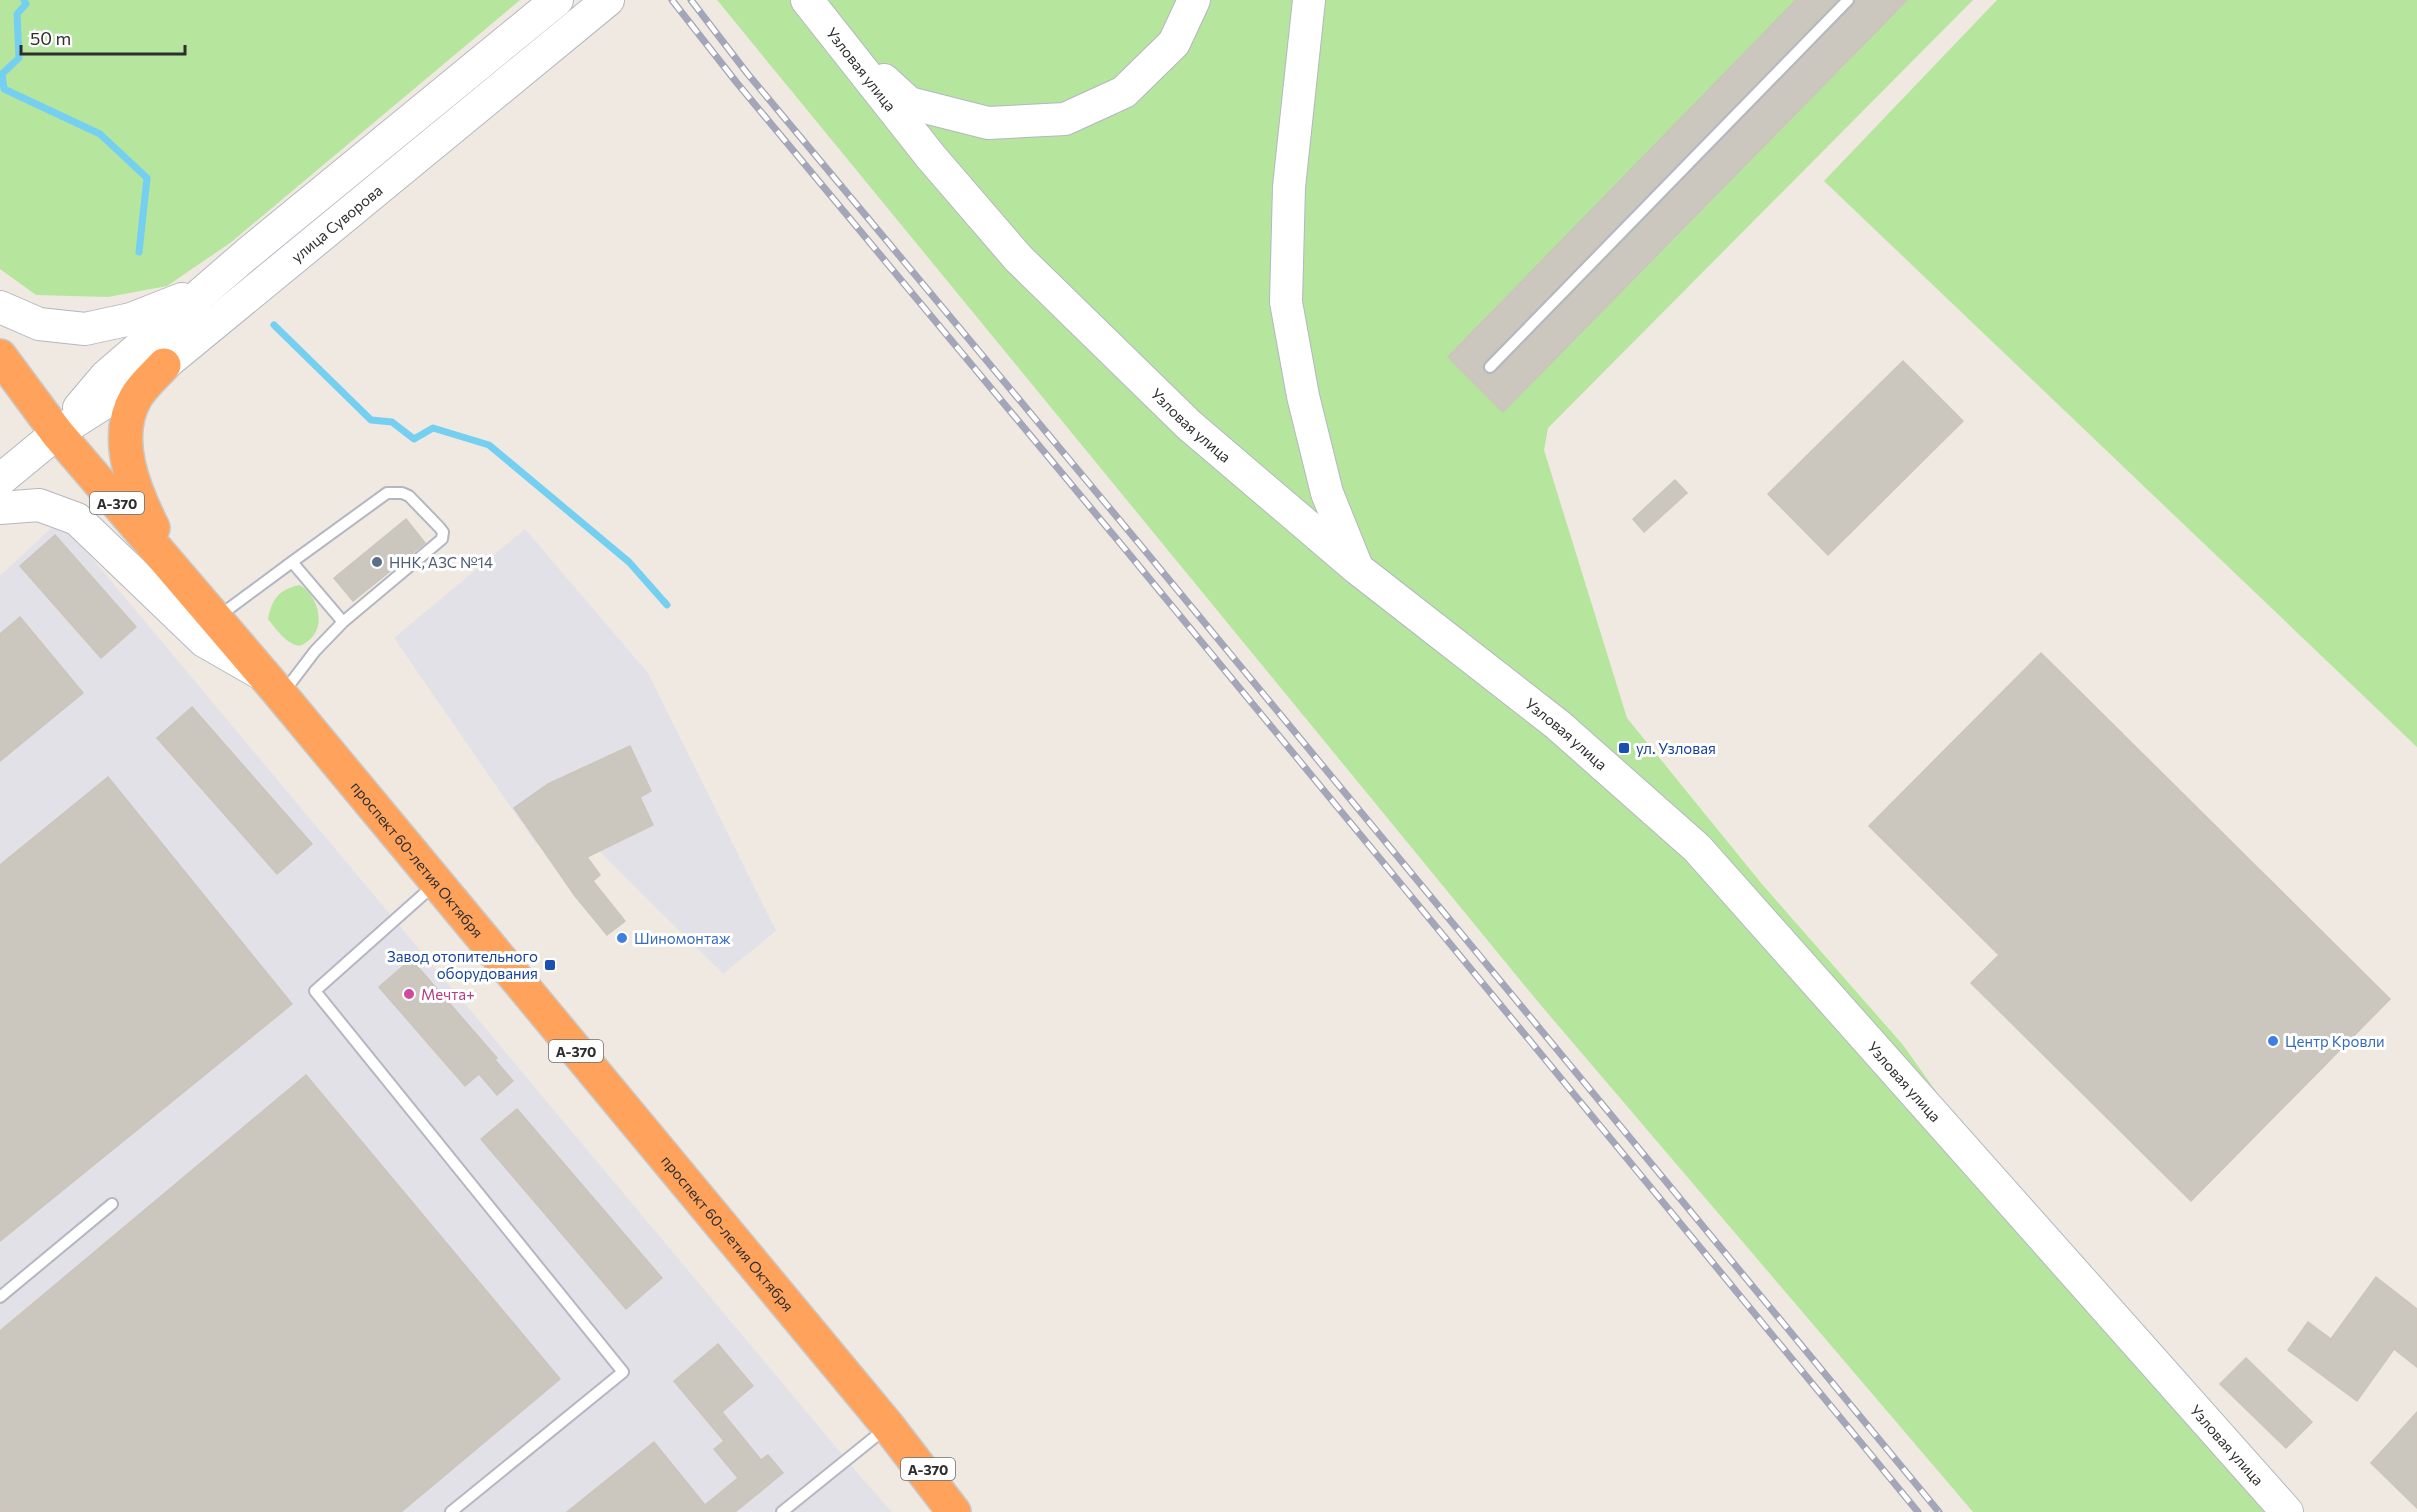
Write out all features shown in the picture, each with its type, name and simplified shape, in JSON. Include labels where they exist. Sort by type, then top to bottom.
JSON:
[{"type":"highway","name":"А-370","points":[[0,356],[57,434]]},
{"type":"highway","points":[[164,365],[136,396],[125,423],[127,460],[138,497],[176,573]]},
{"type":"highway","name":"А-370","points":[[0,376],[57,434]]},
{"type":"highway","name":"проспект 60-летия Октября","points":[[57,434],[272,686],[888,1425],[954,1512]]},
{"type":"highway","name":"проспект 60-летия Октября","points":[[888,1425],[968,1512]]},
{"type":"street","name":"улица Суворова","points":[[57,434],[106,376],[247,254],[557,0]]},
{"type":"street","name":"улица Суворова","points":[[0,480],[57,434],[164,365],[609,0]]},
{"type":"street","name":"Узловая улица","points":[[807,0],[947,175],[1018,258],[1189,424],[1358,569],[1557,726],[1697,848],[2287,1512]]},
{"type":"street","points":[[947,175],[942,146],[948,132],[958,125],[1065,118],[1124,92],[1173,43],[1194,0]]},
{"type":"street","points":[[1309,0],[1289,187],[1286,302],[1303,396],[1327,493],[1358,569]]},
{"type":"street","points":[[827,27],[909,103],[988,123]]},
{"type":"street","points":[[0,307],[39,324],[85,330],[131,320],[179,301],[247,254]]},
{"type":"street","points":[[0,508],[39,505],[77,519],[204,641],[272,686]]},
{"type":"lane","points":[[1490,367],[1848,0]]},
{"type":"lane","points":[[215,619],[387,493],[402,493],[409,496],[439,526],[442,539],[343,622],[315,651],[272,686]]},
{"type":"lane","points":[[292,562],[343,622]]},
{"type":"lane","points":[[437,883],[315,991],[623,1372],[451,1512]]},
{"type":"lane","points":[[0,1297],[112,1204]]},
{"type":"lane","points":[[782,1512],[888,1425]]},
{"type":"shaded area","points":[[60,520],[892,1512],[0,1512],[0,576]]},
{"type":"shaded area","points":[[525,529],[648,673],[776,931],[723,974],[569,821],[537,845],[394,638]]},
{"type":"green space","points":[[0,0],[520,0],[230,243],[167,286],[108,297],[36,295],[0,269]]},
{"type":"green space","points":[[717,0],[1973,0],[1548,428],[1544,450],[1627,718],[1761,883],[1903,1045],[2111,1337],[2269,1512],[1973,1512],[1539,1003]]},
{"type":"green space","points":[[1997,0],[2417,0],[2417,747],[1824,181]]},
{"type":"green space","points":[[300,585],[313,599],[319,617],[314,634],[299,646],[285,639],[268,619],[278,596],[287,589]]},
{"type":"building","points":[[1796,0],[1838,0],[1485,362],[1483,368],[1485,373],[1495,372],[1853,5],[1855,0],[1907,0],[1503,412],[1448,357]]},
{"type":"building","points":[[1903,361],[1963,421],[1828,555],[1768,494]]},
{"type":"building","points":[[1675,480],[1687,493],[1644,532],[1633,519]]},
{"type":"building","points":[[406,519],[425,543],[353,601],[334,578]]},
{"type":"building","points":[[55,535],[136,627],[101,658],[20,566]]},
{"type":"building","points":[[20,617],[83,693],[0,761],[0,634]]},
{"type":"building","points":[[2041,653],[2390,999],[2191,1201],[1971,983],[1999,955],[1869,826]]},
{"type":"building","points":[[192,707],[312,844],[277,874],[157,738]]},
{"type":"building","points":[[630,746],[651,791],[640,797],[653,825],[587,857],[600,875],[593,881],[625,921],[607,935],[575,896],[514,808],[548,784]]},
{"type":"building","points":[[108,777],[292,1004],[0,1241],[0,865]]},
{"type":"building","points":[[411,959],[497,1058],[495,1060],[513,1081],[497,1095],[479,1074],[465,1086],[379,987]]},
{"type":"building","points":[[306,1075],[560,1379],[401,1512],[0,1512],[0,1331]]},
{"type":"building","points":[[517,1109],[662,1278],[626,1309],[481,1139]]},
{"type":"building","points":[[2376,1277],[2417,1309],[2417,1367],[2394,1349],[2357,1401],[2288,1350],[2308,1322],[2331,1339]]},
{"type":"building","points":[[718,1344],[753,1386],[722,1412],[761,1460],[768,1455],[783,1473],[735,1512],[567,1512],[654,1442],[705,1505],[738,1478],[714,1449],[724,1441],[674,1381]]},
{"type":"building","points":[[2246,1358],[2312,1422],[2286,1448],[2220,1384]]},
{"type":"building","points":[[2417,1412],[2417,1508],[2371,1463]]},
{"type":"waterway","points":[[24,0],[26,4],[17,14],[19,58],[2,74],[4,89],[100,134],[147,178],[139,252]]},
{"type":"waterway","points":[[274,325],[371,420],[392,422],[414,439],[433,428],[489,445],[629,562],[667,605]]},
{"type":"railway","points":[[672,0],[737,83],[1125,549],[1918,1512]]},
{"type":"railway","points":[[691,0],[747,73],[1939,1512]]},
{"type":"place","name":"ННК, АЗС №14","points":[[377,562]]},
{"type":"place","name":"ул. Узловая","points":[[1624,748]]},
{"type":"place","name":"Шиномонтаж","points":[[622,938]]},
{"type":"place","name":"Завод отопительного оборудования","points":[[550,965]]},
{"type":"place","name":"Мечта+","points":[[409,994]]},
{"type":"place","name":"Центр Кровли","points":[[2273,1041]]}]
